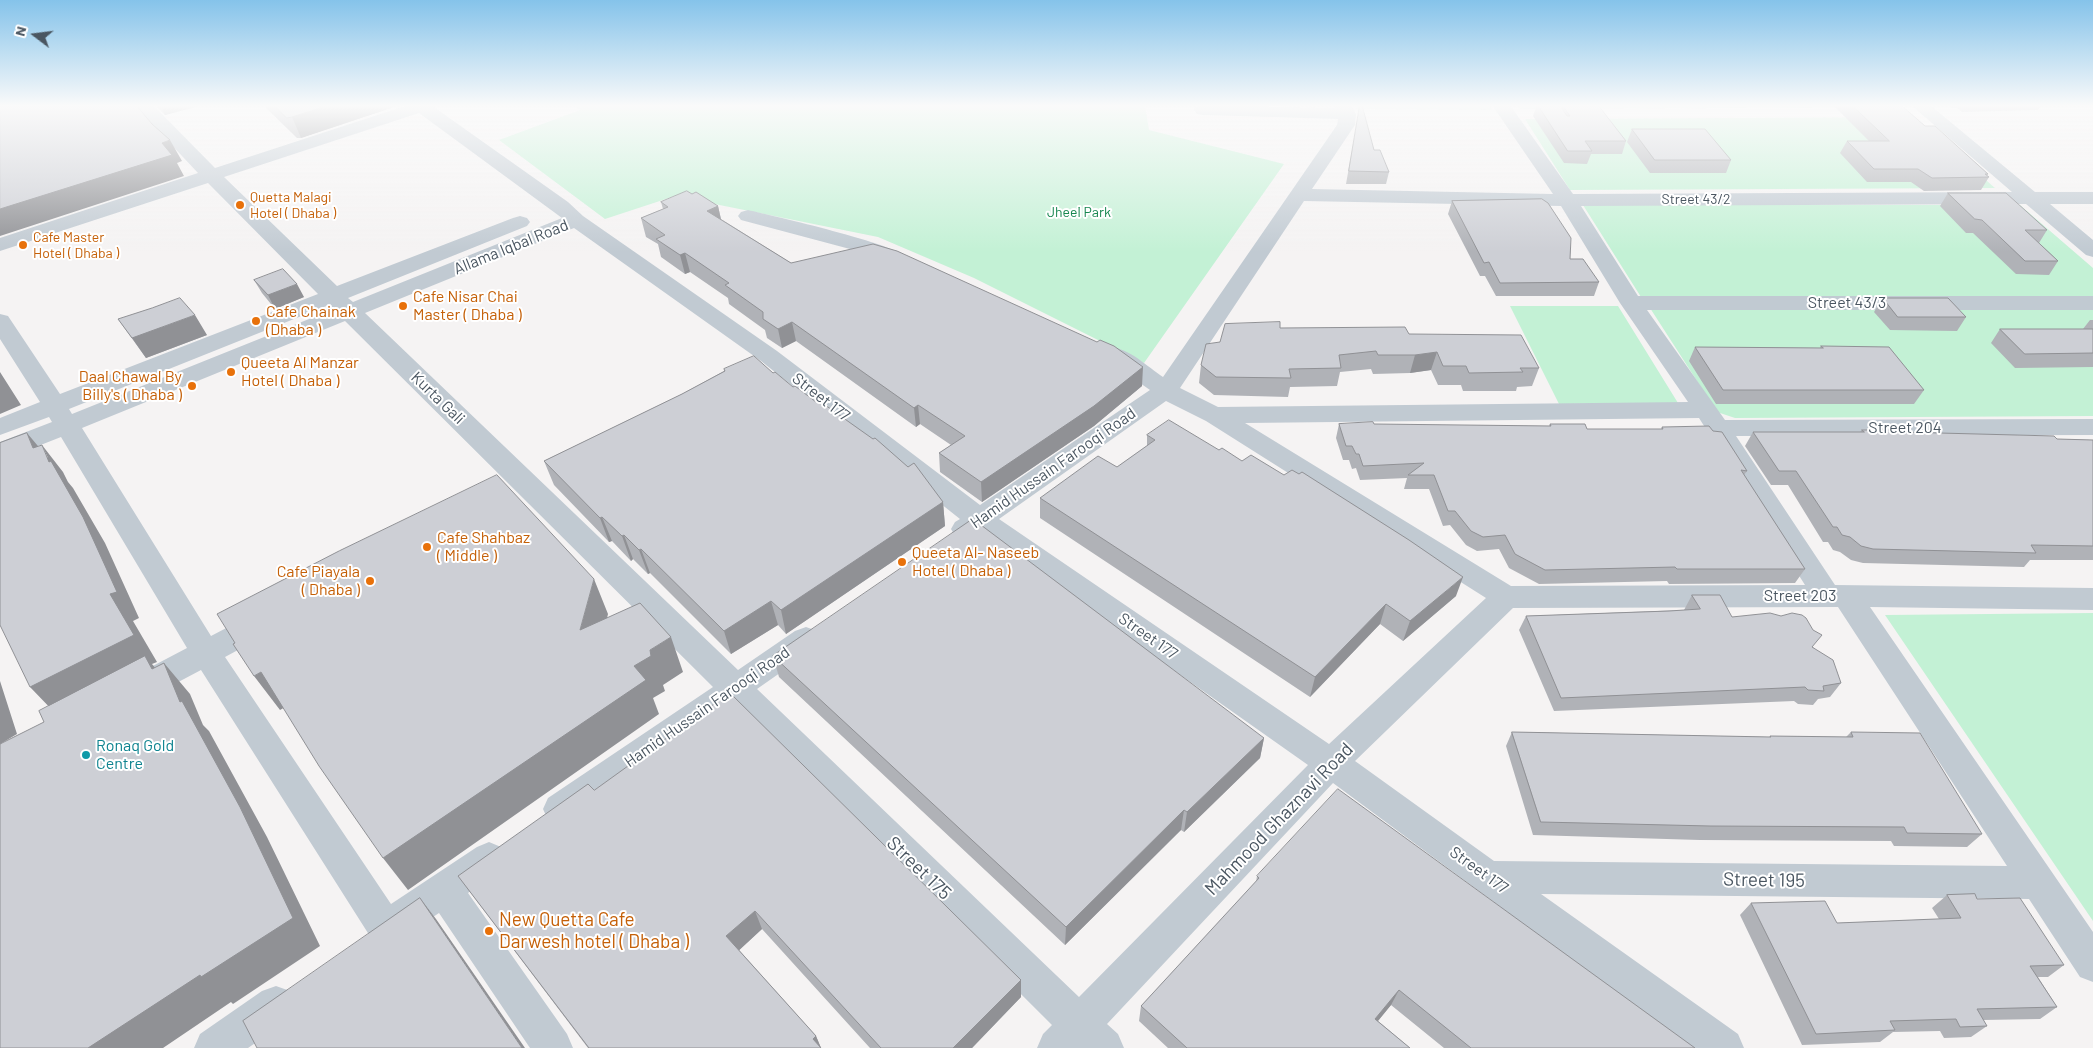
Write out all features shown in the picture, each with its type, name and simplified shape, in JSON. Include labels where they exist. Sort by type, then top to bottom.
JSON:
[{"type":"street","name":"Kurta Gali","points":[[190,154],[734,688]]},
{"type":"street","points":[[0,245],[276,154]]},
{"type":"street","name":"Street 177","points":[[488,154],[769,356],[979,520],[1331,763],[1724,1048]]},
{"type":"street","name":"Hamid Hussain Farooqi Road","points":[[942,545],[1166,390],[1327,154]]},
{"type":"street","points":[[1535,154],[1631,303],[2040,884],[2093,964]]},
{"type":"street","points":[[1978,154],[2093,251]]},
{"type":"street","name":"Street 43/2","points":[[1300,195],[1566,200],[2093,198]]},
{"type":"street","name":"Allama Iqbal Road","points":[[0,452],[61,415],[568,213]]},
{"type":"street","points":[[748,216],[872,249],[916,266]]},
{"type":"street","name":"Street 43/3","points":[[1631,303],[2093,303]]},
{"type":"street","points":[[0,321],[61,415],[206,653]]},
{"type":"street","points":[[1092,344],[1119,356],[1179,399],[1215,416],[1506,596]]},
{"type":"street","points":[[743,370],[769,356]]},
{"type":"street","name":"Allama Iqbal Road","points":[[0,427],[61,415]]},
{"type":"street","name":"Street 204","points":[[1215,416],[1712,419],[2093,427]]},
{"type":"street","points":[[500,498],[552,471]]},
{"type":"street","name":"Street 203","points":[[1506,596],[1836,596],[2093,599]]},
{"type":"street","name":"Mahmood Ghaznavi Road","points":[[1080,1040],[1331,763],[1506,596]]},
{"type":"street","points":[[120,698],[284,612]]},
{"type":"street","name":"Hamid Hussain Farooqi Road","points":[[206,653],[374,937],[832,621]]},
{"type":"street","name":"Street 175","points":[[734,688],[1080,1040]]},
{"type":"street","name":"Street 195","points":[[1488,877],[2040,884]]},
{"type":"street","points":[[444,889],[553,1048]]},
{"type":"street","points":[[214,1048],[296,991]]},
{"type":"green space","name":"Jheel Park","points":[[518,154],[1244,154],[1284,164],[1144,363],[974,278],[878,237],[675,196],[605,219]]},
{"type":"green space","points":[[1547,154],[1956,154],[1995,188],[1570,190]]},
{"type":"green space","points":[[1583,205],[2020,205],[2093,268],[2093,296],[1641,297]]},
{"type":"green space","points":[[1510,306],[1618,306],[1678,403],[1559,404]]},
{"type":"green space","points":[[2093,306],[2093,416],[1735,418],[1717,412],[1650,308]]},
{"type":"green space","points":[[2093,613],[2093,921],[1885,615]]},
{"type":"building","points":[[0,154],[172,155],[0,209]]},
{"type":"building","points":[[1352,154],[1382,154],[1389,172],[1349,171]]},
{"type":"building","points":[[1650,154],[1726,154],[1731,160],[1655,160]]},
{"type":"building","points":[[1859,154],[1966,154],[1989,177],[1932,178],[1918,169],[1874,169]]},
{"type":"building","points":[[687,191],[692,194],[696,192],[718,206],[707,211],[791,263],[873,244],[897,251],[1097,342],[1100,340],[1114,346],[1143,367],[1094,406],[981,482],[939,453],[965,436],[918,405],[914,408],[792,322],[778,329],[763,319],[763,312],[725,285],[729,283],[685,253],[680,255],[656,239],[665,235],[641,218],[668,207],[661,202]]},
{"type":"building","points":[[1948,193],[2006,193],[2047,230],[2025,230],[2058,261],[2025,261],[1982,220],[1975,219]]},
{"type":"building","points":[[1542,199],[1548,203],[1571,238],[1570,259],[1583,259],[1599,282],[1500,283],[1489,262],[1484,263],[1452,201]]},
{"type":"building","points":[[283,269],[297,284],[268,295],[254,280]]},
{"type":"building","points":[[180,298],[195,315],[132,338],[118,319],[152,308]]},
{"type":"building","points":[[1883,298],[1948,298],[1966,317],[1898,317]]},
{"type":"building","points":[[1280,322],[1280,328],[1405,327],[1409,334],[1521,335],[1539,368],[1520,368],[1523,372],[1469,373],[1466,366],[1443,366],[1437,352],[1415,355],[1378,355],[1376,351],[1339,355],[1341,368],[1289,369],[1291,378],[1216,377],[1201,365],[1206,344],[1220,342],[1225,324]]},
{"type":"building","points":[[2000,329],[2093,329],[2093,353],[2025,354]]},
{"type":"building","points":[[1821,346],[1889,347],[1924,390],[1723,390],[1695,347],[1823,348]]},
{"type":"building","points":[[754,356],[793,387],[795,386],[816,402],[818,400],[873,439],[875,438],[908,467],[914,463],[943,502],[781,610],[771,601],[724,631],[641,549],[639,550],[602,517],[600,518],[544,461],[682,394],[725,371],[724,369]]},
{"type":"building","points":[[1169,420],[1219,450],[1222,448],[1242,461],[1251,455],[1284,475],[1292,470],[1299,474],[1302,472],[1463,577],[1410,621],[1386,604],[1315,677],[1040,498],[1098,456],[1117,467],[1155,440],[1147,435]]},
{"type":"building","points":[[1373,422],[1374,424],[1551,426],[1550,424],[1585,424],[1587,429],[1663,429],[1662,427],[1709,426],[1713,431],[1722,432],[1747,471],[1741,470],[1805,569],[1677,569],[1675,567],[1545,570],[1515,554],[1505,535],[1483,537],[1471,531],[1455,511],[1448,511],[1434,475],[1408,475],[1424,463],[1363,466],[1359,454],[1356,454],[1352,446],[1346,446],[1339,424]]},
{"type":"building","points":[[1862,430],[2054,436],[2057,439],[2093,440],[2093,546],[2031,545],[2036,553],[1873,549],[1861,546],[1850,537],[1842,535],[1837,527],[1833,527],[1796,471],[1779,471],[1753,432],[1864,432]]},
{"type":"building","points":[[27,433],[33,448],[42,445],[49,462],[51,461],[83,517],[117,592],[110,594],[134,635],[30,687],[0,625],[0,443]]},
{"type":"building","points":[[497,475],[594,579],[580,630],[640,603],[671,637],[650,650],[651,656],[634,666],[646,680],[383,858],[319,766],[261,672],[254,676],[233,644],[235,643],[217,614],[339,551]]},
{"type":"building","points":[[973,519],[1264,738],[1187,812],[1184,810],[1066,927],[773,656]]},
{"type":"building","points":[[1692,595],[1720,595],[1732,617],[1770,613],[1781,616],[1792,613],[1802,615],[1813,630],[1822,635],[1812,647],[1833,660],[1841,683],[1823,686],[1824,691],[1808,690],[1805,687],[1561,698],[1526,616],[1700,609]]},
{"type":"building","points":[[145,656],[152,669],[164,663],[180,702],[182,701],[240,807],[293,918],[201,977],[200,975],[88,1048],[0,1048],[0,744],[44,722],[39,711]]},
{"type":"building","points":[[730,693],[1021,980],[953,1048],[881,1048],[755,911],[726,936],[816,1036],[813,1039],[821,1048],[589,1048],[458,876],[588,784],[594,790]]},
{"type":"building","points":[[1512,732],[1771,737],[1853,737],[1851,732],[1920,733],[1982,834],[1907,833],[1904,827],[1710,826],[1541,822]]},
{"type":"building","points":[[1338,789],[1695,1048],[1471,1048],[1399,990],[1375,1019],[1410,1048],[1187,1048],[1141,1006]]},
{"type":"building","points":[[1975,894],[1977,899],[2020,898],[2064,965],[2030,966],[2057,1007],[1977,1009],[1987,1026],[1960,1027],[1956,1019],[1890,1021],[1895,1030],[1816,1034],[1751,903],[1825,901],[1837,923],[1961,918],[1947,895]]},
{"type":"building","points":[[420,898],[522,1048],[257,1048],[243,1021]]},
{"type":"place","name":"Quetta Malagi Hotel ( Dhaba )","points":[[240,205]]},
{"type":"place","name":"Cafe Master Hotel ( Dhaba )","points":[[23,245]]},
{"type":"place","name":"Cafe Nisar Chai Master ( Dhaba )","points":[[403,306]]},
{"type":"place","name":"Cafe Chainak (Dhaba )","points":[[256,321]]},
{"type":"place","name":"Queeta Al Manzar Hotel ( Dhaba )","points":[[231,372]]},
{"type":"place","name":"Daal Chawal By Billy's ( Dhaba )","points":[[192,386]]},
{"type":"place","name":"Cafe Shahbaz ( Middle )","points":[[427,547]]},
{"type":"place","name":"Queeta Al- Naseeb Hotel ( Dhaba )","points":[[902,562]]},
{"type":"place","name":"Cafe Piayala ( Dhaba )","points":[[370,581]]},
{"type":"place","name":"Ronaq Gold Centre","points":[[86,755]]},
{"type":"place","name":"New Quetta Cafe Darwesh hotel ( Dhaba )","points":[[489,931]]}]
